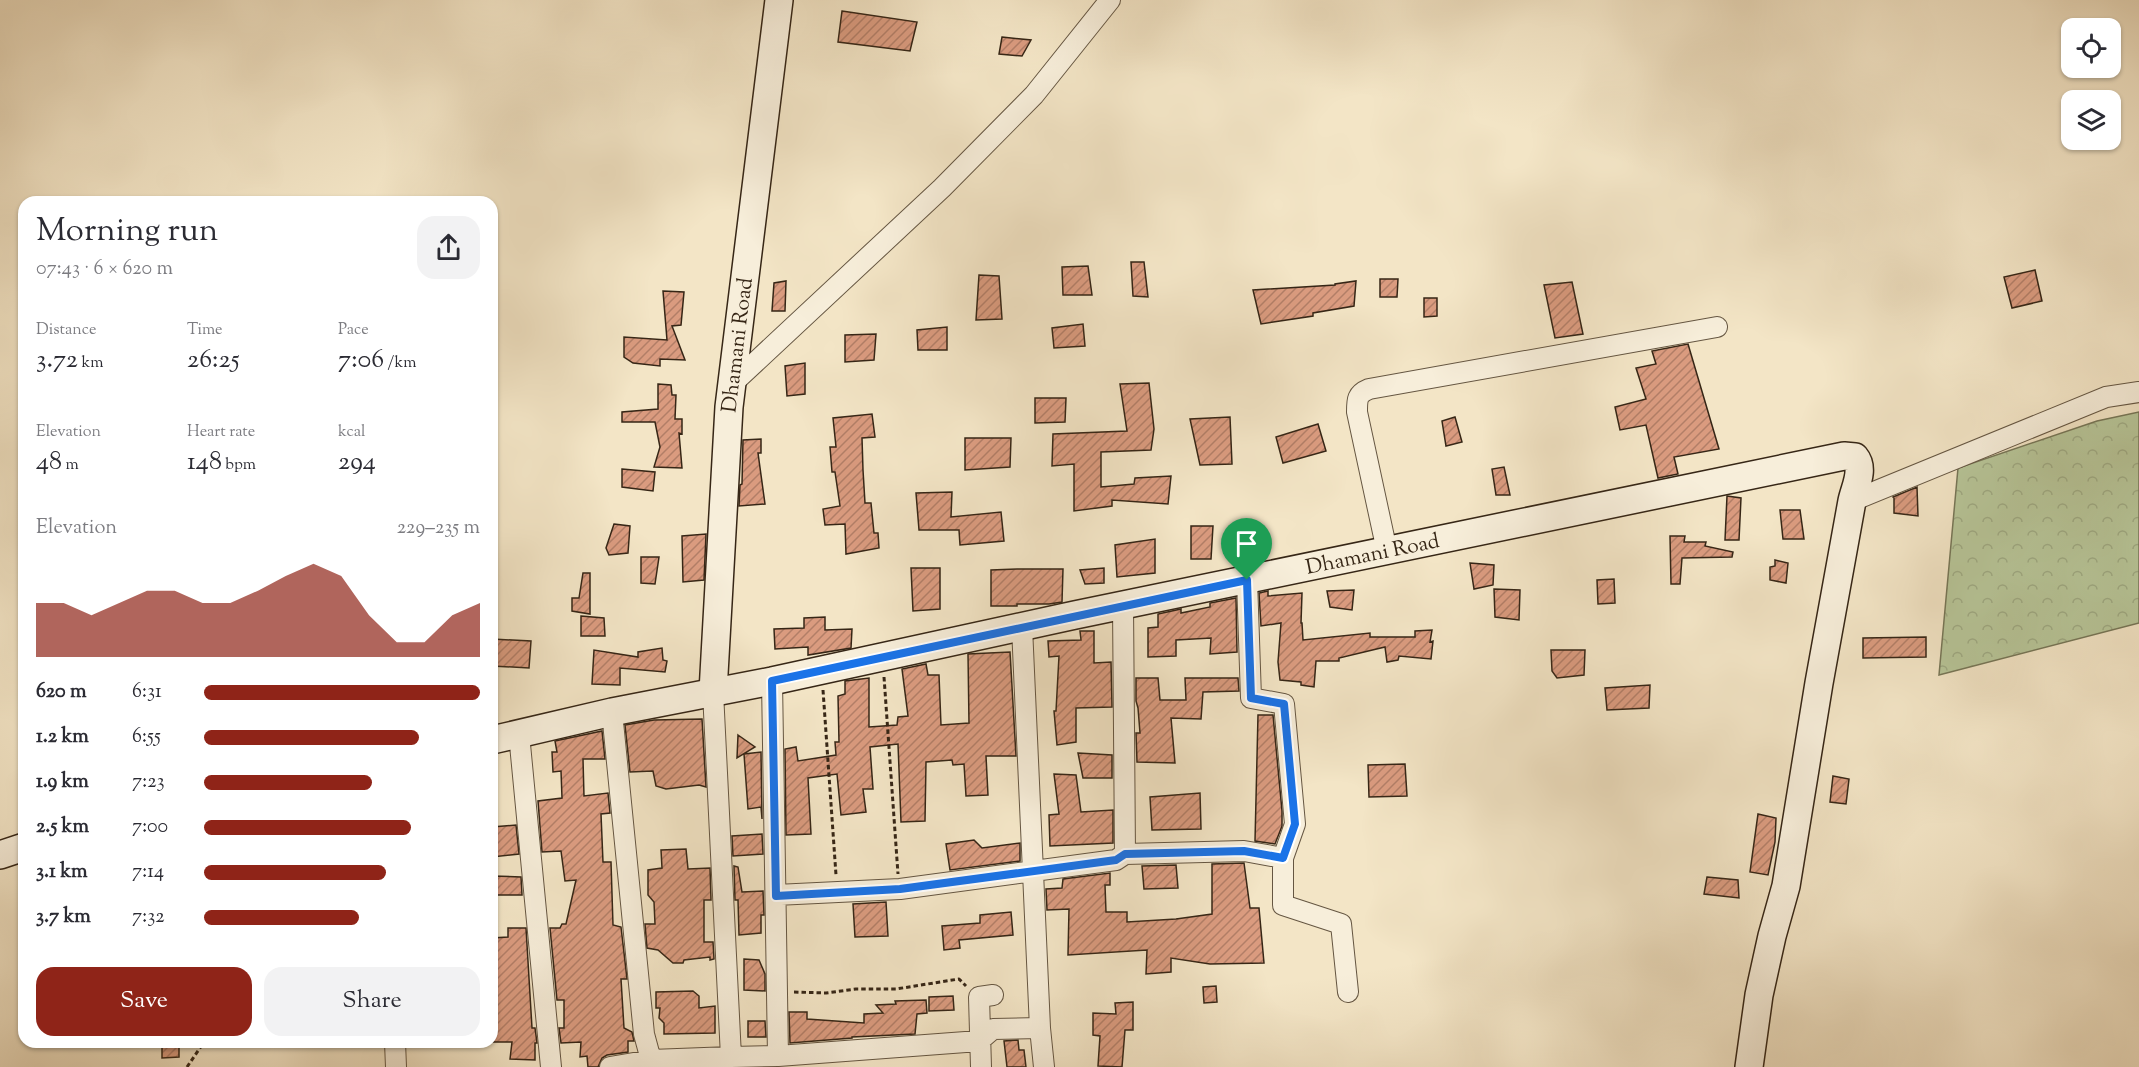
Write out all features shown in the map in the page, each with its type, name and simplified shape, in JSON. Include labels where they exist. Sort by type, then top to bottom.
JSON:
[{"type":"main road","name":"Dhamani Road","points":[[713,692],[732,384],[779,0]]},
{"type":"main road","name":"Dhamani Road","points":[[498,739],[612,712],[772,681],[1123,605],[1844,456],[1855,457],[1860,465],[1853,495]]},
{"type":"main road","points":[[1749,1067],[1759,995],[1786,886],[1853,495]]},
{"type":"main road","points":[[0,855],[18,849]]},
{"type":"street","points":[[732,384],[942,188],[1034,95],[1110,0]]},
{"type":"street","points":[[1387,551],[1357,412],[1357,399],[1361,393],[1369,388],[1717,327]]},
{"type":"street","points":[[1853,495],[2106,397],[2139,392]]},
{"type":"street","points":[[1247,580],[1251,698],[1284,704],[1295,824],[1283,858],[1283,905],[1341,924],[1348,992]]},
{"type":"street","points":[[1123,605],[1125,854]]},
{"type":"street","points":[[1022,627],[1040,1028],[1044,1067]]},
{"type":"street","points":[[772,681],[778,1056]]},
{"type":"street","points":[[713,692],[730,1057]]},
{"type":"street","points":[[612,712],[644,1034],[651,1060]]},
{"type":"street","points":[[519,734],[551,1067]]},
{"type":"street","points":[[776,896],[900,889],[1116,860],[1125,854],[1244,851],[1283,858]]},
{"type":"street","points":[[981,1067],[979,1041],[986,996]]},
{"type":"street","points":[[609,1067],[651,1060],[778,1056],[979,1041],[993,1029],[1040,1028]]},
{"type":"street","points":[[395,1048],[396,1067]]},
{"type":"path","points":[[882,657],[900,889]]},
{"type":"path","points":[[822,670],[837,892]]},
{"type":"path","points":[[777,991],[826,993],[856,988],[896,988],[959,979],[986,996]]},
{"type":"path","points":[[187,1067],[200,1048]]},
{"type":"green space","points":[[2139,412],[2139,623],[1939,675],[1958,468],[2097,421]]},
{"type":"building","points":[[842,11],[917,22],[910,51],[838,42]]},
{"type":"building","points":[[1002,37],[1031,40],[1022,56],[999,54]]},
{"type":"building","points":[[1131,262],[1144,262],[1148,297],[1133,296]]},
{"type":"building","points":[[1088,266],[1092,295],[1063,295],[1062,267]]},
{"type":"building","points":[[2035,270],[2042,301],[2012,308],[2004,277]]},
{"type":"building","points":[[979,275],[999,276],[1002,319],[976,320]]},
{"type":"building","points":[[1380,279],[1398,279],[1397,297],[1380,297]]},
{"type":"building","points":[[786,281],[785,311],[772,311],[774,283]]},
{"type":"building","points":[[1356,281],[1354,306],[1313,313],[1313,316],[1261,324],[1253,290],[1335,285]]},
{"type":"building","points":[[1572,282],[1583,334],[1555,338],[1544,285]]},
{"type":"building","points":[[663,291],[684,292],[681,325],[672,326],[685,360],[660,359],[660,366],[633,363],[624,357],[624,337],[667,340]]},
{"type":"building","points":[[1424,298],[1437,298],[1437,316],[1424,317]]},
{"type":"building","points":[[1083,324],[1085,346],[1054,348],[1052,328]]},
{"type":"building","points":[[947,327],[947,350],[918,350],[917,330]]},
{"type":"building","points":[[876,334],[874,360],[845,362],[845,335]]},
{"type":"building","points":[[1688,344],[1719,449],[1674,457],[1678,474],[1658,478],[1646,425],[1620,430],[1615,407],[1646,399],[1636,368],[1656,364],[1652,351]]},
{"type":"building","points":[[805,363],[805,394],[787,396],[785,366]]},
{"type":"building","points":[[1149,383],[1154,429],[1151,450],[1101,452],[1101,487],[1134,484],[1135,478],[1171,476],[1168,504],[1112,500],[1112,506],[1074,511],[1074,464],[1052,466],[1053,434],[1127,431],[1120,384]]},
{"type":"building","points":[[658,384],[671,385],[672,395],[676,395],[675,419],[682,419],[682,434],[679,433],[682,468],[654,467],[660,447],[655,422],[622,422],[622,412],[658,409]]},
{"type":"building","points":[[1035,398],[1066,398],[1065,422],[1035,423]]},
{"type":"building","points":[[872,414],[875,437],[862,438],[863,470],[865,503],[871,503],[874,533],[878,533],[879,548],[846,554],[845,524],[825,525],[823,509],[840,506],[835,472],[832,472],[830,447],[836,447],[833,418]]},
{"type":"building","points":[[1230,417],[1232,464],[1200,465],[1190,419]]},
{"type":"building","points":[[1455,417],[1462,442],[1446,446],[1442,421]]},
{"type":"building","points":[[1318,424],[1326,451],[1283,463],[1276,437]]},
{"type":"building","points":[[965,438],[1011,438],[1010,467],[965,470]]},
{"type":"building","points":[[761,439],[761,453],[758,453],[765,504],[739,506],[743,440]]},
{"type":"building","points":[[1504,467],[1510,495],[1496,495],[1492,469]]},
{"type":"building","points":[[622,469],[655,472],[653,491],[622,487]]},
{"type":"building","points":[[1917,487],[1918,516],[1894,513],[1893,497]]},
{"type":"building","points":[[952,492],[951,517],[1001,512],[1004,541],[960,545],[959,530],[919,530],[916,493]]},
{"type":"building","points":[[1727,496],[1741,498],[1739,540],[1725,540]]},
{"type":"building","points":[[1780,510],[1800,510],[1804,539],[1783,539]]},
{"type":"building","points":[[614,524],[630,526],[628,553],[609,555],[606,548]]},
{"type":"building","points":[[1191,526],[1213,526],[1211,559],[1191,559]]},
{"type":"building","points":[[706,534],[704,580],[683,582],[682,536]]},
{"type":"building","points":[[1670,536],[1685,536],[1684,542],[1706,542],[1705,546],[1733,552],[1732,557],[1682,558],[1680,584],[1671,584]]},
{"type":"building","points":[[1155,539],[1155,573],[1117,577],[1115,545]]},
{"type":"building","points":[[641,557],[659,557],[655,584],[641,583]]},
{"type":"building","points":[[1775,560],[1788,563],[1786,583],[1770,580],[1770,567],[1775,566]]},
{"type":"building","points":[[1470,563],[1494,565],[1493,585],[1474,589]]},
{"type":"building","points":[[911,568],[940,568],[940,609],[913,611]]},
{"type":"building","points":[[1104,568],[1104,583],[1085,584],[1080,570]]},
{"type":"building","points":[[1063,569],[1062,602],[991,606],[991,570]]},
{"type":"building","points":[[583,573],[590,573],[590,614],[572,611],[572,598],[579,598]]},
{"type":"building","points":[[1614,579],[1615,603],[1598,604],[1597,580]]},
{"type":"building","points":[[1494,589],[1520,590],[1519,620],[1495,617]]},
{"type":"building","points":[[1354,590],[1352,610],[1330,607],[1327,591]]},
{"type":"building","points":[[1268,591],[1268,596],[1302,593],[1303,640],[1370,633],[1370,637],[1415,637],[1415,631],[1432,630],[1431,659],[1399,656],[1398,660],[1387,662],[1385,647],[1339,658],[1339,661],[1316,661],[1314,687],[1301,685],[1301,682],[1280,680],[1278,662],[1281,623],[1261,626],[1259,593]]},
{"type":"building","points":[[1236,598],[1237,652],[1210,654],[1211,638],[1176,640],[1176,656],[1148,657],[1148,628],[1158,627],[1158,614],[1181,609],[1181,613],[1210,607],[1210,603]]},
{"type":"building","points":[[581,616],[604,618],[605,636],[581,636]]},
{"type":"building","points":[[825,617],[825,630],[852,629],[851,648],[808,655],[808,647],[775,649],[774,629],[804,628],[804,618]]},
{"type":"building","points":[[1080,631],[1094,631],[1094,663],[1111,662],[1112,707],[1076,708],[1076,742],[1057,745],[1054,711],[1056,711],[1059,656],[1049,657],[1048,641],[1081,640]]},
{"type":"building","points":[[1926,637],[1926,657],[1863,658],[1863,638]]},
{"type":"building","points":[[498,639],[531,641],[529,668],[498,666]]},
{"type":"building","points":[[662,648],[663,660],[667,661],[665,672],[620,668],[620,685],[592,684],[594,650],[638,657],[638,652]]},
{"type":"building","points":[[1551,650],[1585,650],[1584,675],[1557,678],[1552,671]]},
{"type":"building","points":[[1010,652],[1016,756],[986,756],[988,795],[966,796],[964,764],[953,765],[952,760],[926,762],[925,821],[901,822],[898,744],[870,747],[873,789],[863,789],[866,812],[841,815],[837,774],[808,778],[811,834],[786,835],[785,749],[796,747],[798,761],[836,755],[835,742],[839,742],[838,696],[845,694],[845,681],[869,678],[869,727],[897,725],[898,717],[908,716],[902,669],[926,664],[928,675],[939,675],[941,725],[969,723],[968,654]]},
{"type":"building","points":[[1136,678],[1158,678],[1160,700],[1186,700],[1185,678],[1238,678],[1239,691],[1203,692],[1201,719],[1171,718],[1175,763],[1137,762],[1136,733],[1140,733]]},
{"type":"building","points":[[1650,685],[1649,708],[1607,710],[1605,688]]},
{"type":"building","points":[[1258,715],[1273,715],[1282,811],[1282,826],[1275,844],[1255,841]]},
{"type":"building","points":[[702,719],[706,787],[699,785],[666,789],[656,786],[653,771],[630,772],[625,725],[654,720]]},
{"type":"building","points":[[602,731],[605,759],[583,759],[584,796],[608,793],[610,813],[601,814],[603,862],[611,862],[613,925],[621,927],[627,979],[621,979],[624,1028],[632,1032],[634,1041],[628,1041],[628,1052],[607,1055],[602,1058],[598,1067],[588,1067],[587,1056],[580,1057],[581,1042],[561,1043],[559,1028],[564,1028],[564,1000],[557,1000],[550,928],[560,928],[562,924],[566,924],[576,880],[565,881],[561,851],[542,852],[538,801],[562,798],[561,771],[553,772],[552,752],[557,752],[555,741]]},
{"type":"building","points":[[738,735],[755,747],[737,758]]},
{"type":"building","points":[[761,752],[762,819],[761,807],[748,809],[744,754]]},
{"type":"building","points":[[1078,753],[1112,755],[1112,778],[1083,778]]},
{"type":"building","points":[[1405,764],[1407,796],[1369,797],[1368,765]]},
{"type":"building","points":[[1054,774],[1076,775],[1081,812],[1113,810],[1113,843],[1050,846],[1049,815],[1059,814]]},
{"type":"building","points":[[1833,776],[1849,779],[1846,804],[1830,802]]},
{"type":"building","points":[[1200,793],[1201,829],[1152,830],[1150,797]]},
{"type":"building","points":[[1758,814],[1776,818],[1775,842],[1768,875],[1750,872]]},
{"type":"building","points":[[516,825],[519,854],[498,856],[498,826]]},
{"type":"building","points":[[762,834],[763,854],[733,856],[732,836]]},
{"type":"building","points":[[974,840],[982,848],[1020,843],[1020,861],[950,870],[946,844]]},
{"type":"building","points":[[686,849],[688,869],[710,868],[711,900],[704,900],[704,942],[713,942],[714,959],[710,960],[710,957],[673,963],[658,950],[647,948],[645,924],[655,924],[654,902],[648,895],[648,870],[662,868],[661,850]]},
{"type":"building","points":[[1244,863],[1250,908],[1259,908],[1264,963],[1210,964],[1171,958],[1171,972],[1146,974],[1147,950],[1068,955],[1069,909],[1047,910],[1046,889],[1062,888],[1063,879],[1110,873],[1110,885],[1105,885],[1106,912],[1127,912],[1127,922],[1212,914],[1212,864]]},
{"type":"building","points":[[1176,865],[1178,888],[1144,889],[1142,866]]},
{"type":"building","points":[[734,866],[738,867],[742,892],[763,891],[764,915],[761,915],[761,933],[739,935]]},
{"type":"building","points":[[498,876],[521,877],[522,895],[498,895]]},
{"type":"building","points":[[1707,877],[1738,880],[1739,898],[1704,894]]},
{"type":"building","points":[[886,902],[888,936],[855,937],[853,904]]},
{"type":"building","points":[[1011,912],[1013,935],[959,940],[960,948],[944,950],[942,926],[980,923],[980,915]]},
{"type":"building","points":[[508,928],[526,928],[532,1028],[535,1028],[537,1043],[535,1043],[535,1060],[510,1059],[512,1042],[498,1042],[498,938],[508,937]]},
{"type":"building","points":[[744,959],[759,960],[765,974],[765,991],[744,990]]},
{"type":"building","points":[[1216,986],[1217,1002],[1204,1003],[1203,987]]},
{"type":"building","points":[[693,991],[699,996],[699,1008],[715,1006],[715,1033],[664,1034],[664,1023],[659,1018],[660,1008],[656,1008],[656,992]]},
{"type":"building","points":[[953,996],[954,1010],[929,1011],[929,997]]},
{"type":"building","points":[[926,1000],[927,1013],[917,1014],[915,1034],[790,1043],[789,1012],[807,1012],[807,1019],[864,1023],[864,1014],[883,1013],[876,1005],[896,1004],[895,1001]]},
{"type":"building","points":[[1133,1002],[1133,1030],[1125,1030],[1122,1067],[1098,1066],[1100,1036],[1093,1035],[1093,1013],[1116,1014],[1115,1003]]},
{"type":"building","points":[[748,1021],[765,1021],[766,1037],[748,1037]]},
{"type":"building","points":[[1018,1040],[1019,1050],[1024,1050],[1026,1067],[1007,1067],[1004,1041]]},
{"type":"building","points":[[162,1048],[179,1048],[179,1057],[162,1058]]},
{"type":"route","points":[[1247,580],[1251,698],[1284,704],[1295,824],[1283,858],[1244,851],[1125,854],[1116,860],[900,889],[776,896],[772,681],[1247,580]]}]
